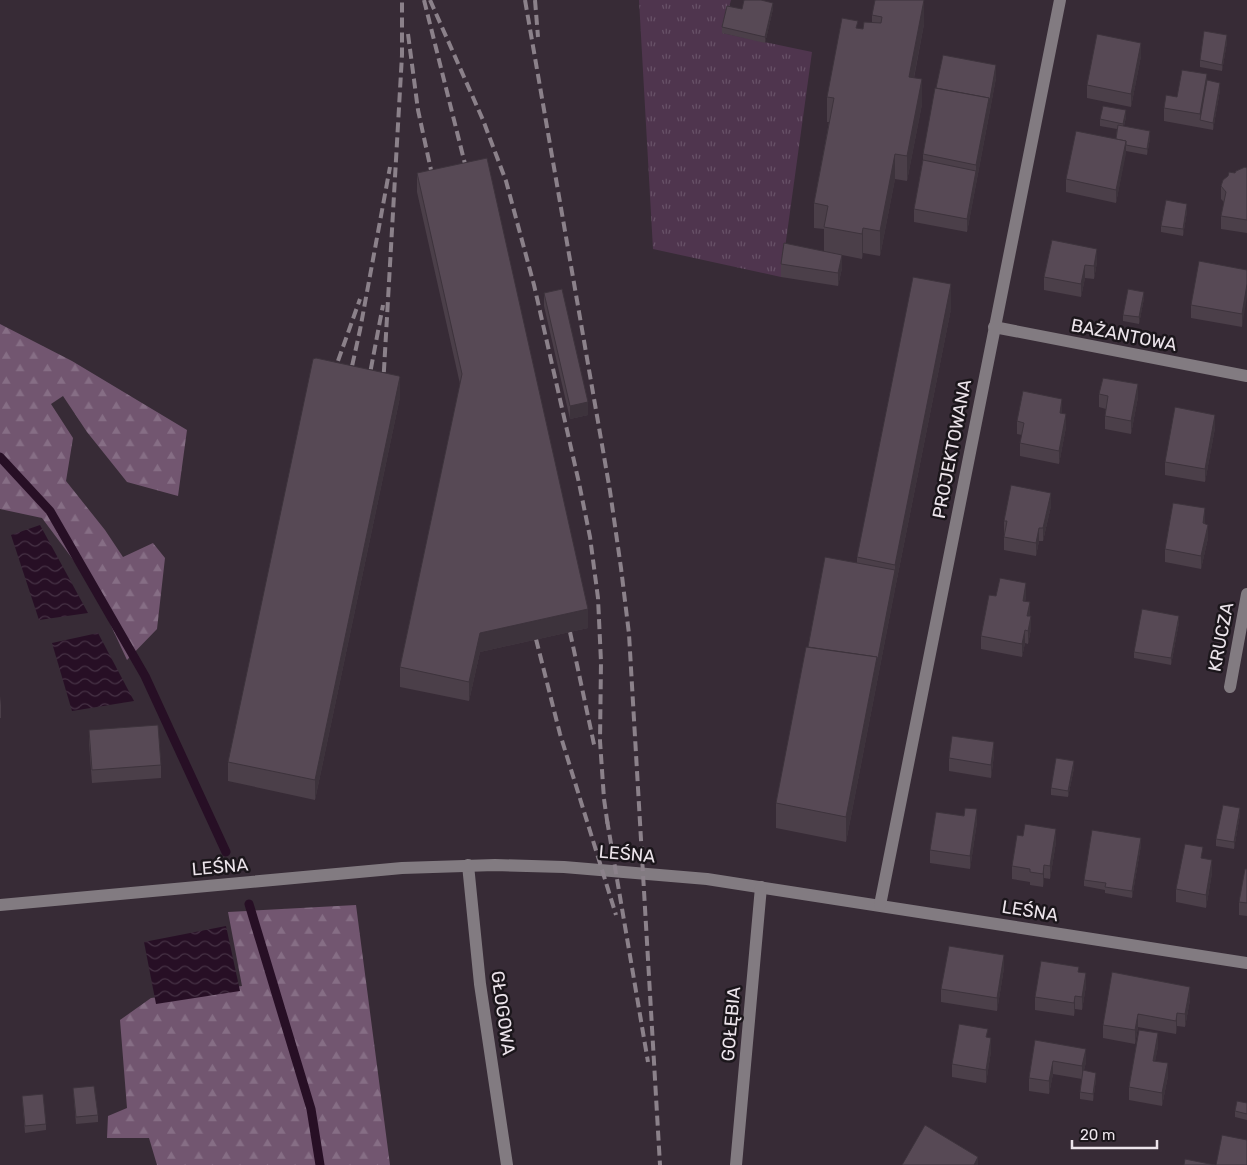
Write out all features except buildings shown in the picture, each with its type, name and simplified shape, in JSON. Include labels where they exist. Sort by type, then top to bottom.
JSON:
[{"type":"street","name":"PROJEKTOWANA","points":[[880,905],[1060,0]]},
{"type":"street","name":"BAŻANTOWA","points":[[994,327],[1247,376]]},
{"type":"street","name":"KRUCZA","points":[[1230,687],[1247,594]]},
{"type":"street","name":"LEŚNA","points":[[0,905],[338,873],[468,865],[534,865],[707,879],[1247,963]]},
{"type":"street","name":"GŁOGOWA","points":[[468,865],[480,984],[507,1165]]},
{"type":"street","name":"GOŁĘBIA","points":[[736,1165],[762,887]]},
{"type":"green space","points":[[639,0],[731,0],[722,33],[812,52],[781,277],[653,249]]},
{"type":"green space","points":[[0,324],[72,361],[187,430],[178,496],[127,482],[87,432],[63,396],[51,404],[73,438],[66,481],[105,530],[123,557],[153,543],[165,558],[157,629],[127,660],[92,585],[42,518],[0,509]]},
{"type":"green space","points":[[356,905],[390,1165],[157,1165],[149,1138],[107,1138],[108,1116],[127,1108],[120,1020],[151,998],[242,986],[228,912]]},
{"type":"water","points":[[40,525],[88,613],[39,620],[11,535]]},
{"type":"water","points":[[98,633],[134,701],[72,711],[52,643]]},
{"type":"water","points":[[226,926],[240,991],[156,1004],[144,942]]},
{"type":"waterway","points":[[0,457],[50,511],[145,676],[226,852]]},
{"type":"waterway","points":[[249,904],[311,1109],[320,1165]]},
{"type":"railway","points":[[383,387],[402,55],[402,0]]},
{"type":"railway","points":[[424,0],[468,176]]},
{"type":"railway","points":[[430,0],[483,120],[506,181],[534,285],[579,483],[590,537],[598,598],[601,662],[600,741],[608,827]]},
{"type":"railway","points":[[525,0],[610,491],[629,634],[660,1165]]},
{"type":"railway","points":[[535,0],[538,37]]},
{"type":"railway","points":[[408,34],[418,110],[434,184]]},
{"type":"railway","points":[[349,380],[390,167]]},
{"type":"railway","points":[[333,375],[360,299]]},
{"type":"railway","points":[[368,384],[383,305]]},
{"type":"railway","points":[[570,632],[595,749]]},
{"type":"railway","points":[[536,639],[560,734],[616,915]]},
{"type":"railway","points":[[607,820],[648,1062]]}]
